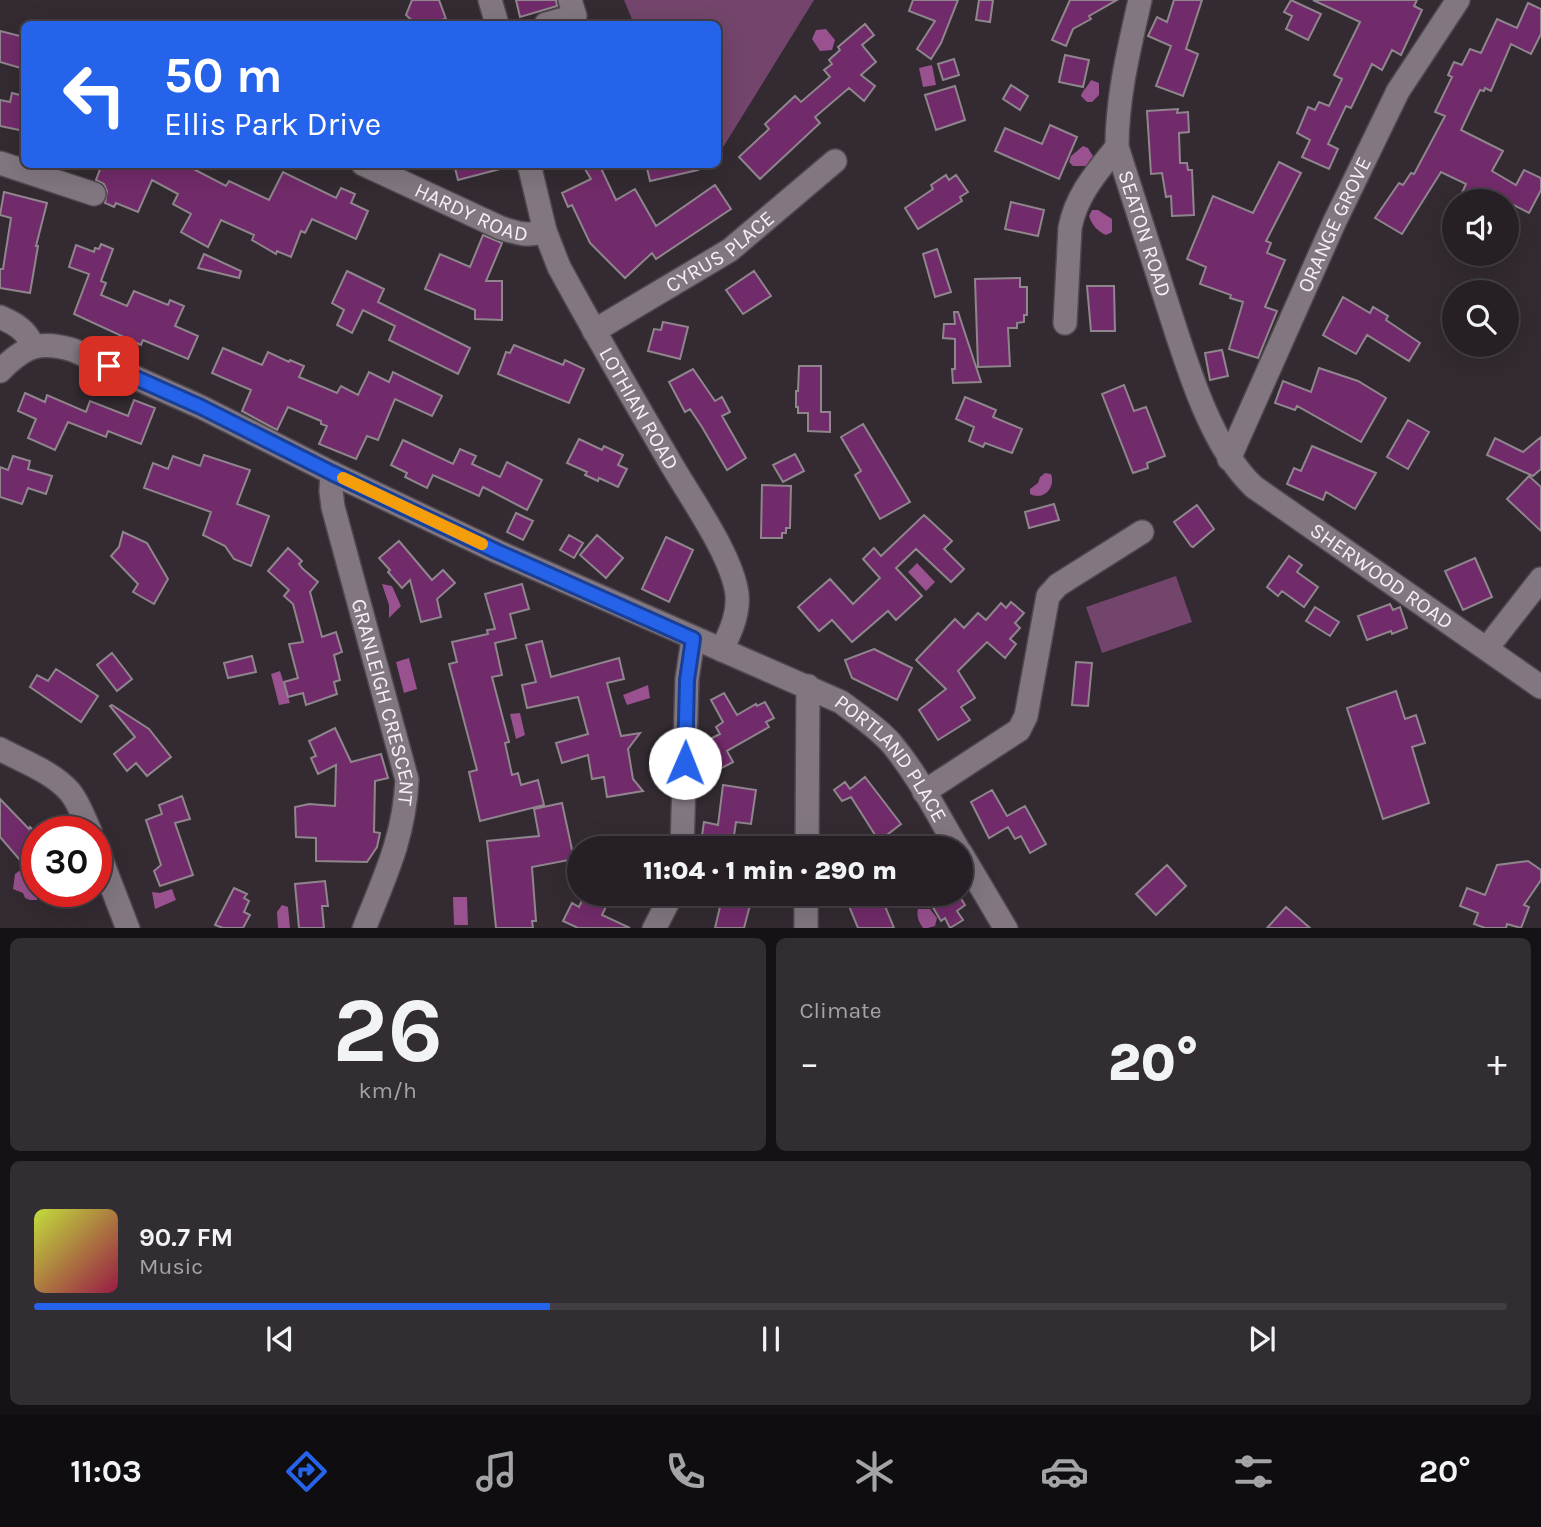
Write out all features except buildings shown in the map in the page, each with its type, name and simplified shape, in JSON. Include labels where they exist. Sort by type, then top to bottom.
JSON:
[{"type":"street","points":[[490,0],[496,21]]},
{"type":"street","points":[[557,21],[575,16],[570,0]]},
{"type":"street","name":"SEATON ROAD","points":[[1140,0],[1117,116],[1117,147],[1182,349],[1219,443],[1229,459]]},
{"type":"street","name":"ORANGE GROVE","points":[[1229,459],[1334,223],[1398,91],[1458,0]]},
{"type":"street","points":[[1065,323],[1072,215],[1087,184],[1117,147]]},
{"type":"street","name":"CYRUS PLACE","points":[[594,331],[730,250],[835,161]]},
{"type":"street","points":[[0,163],[94,194]]},
{"type":"street","name":"HARDY ROAD","points":[[372,168],[501,228],[519,234],[545,231]]},
{"type":"street","name":"LOTHIAN ROAD","points":[[530,168],[545,231],[559,267],[729,566],[737,595],[737,608],[722,650]]},
{"type":"street","points":[[0,317],[24,331],[33,346],[12,358],[0,371]]},
{"type":"street","name":"PORTLAND PLACE","points":[[33,346],[56,345],[90,357],[201,407],[496,551],[841,702],[868,721],[891,743],[950,836]]},
{"type":"street","name":"SHERWOOD ROAD","points":[[1229,459],[1240,475],[1254,487],[1541,687]]},
{"type":"street","name":"GRANLEIGH CRESCENT","points":[[332,473],[333,507],[407,780],[399,839],[364,928]]},
{"type":"street","points":[[924,792],[1018,730],[1026,716],[1048,596],[1058,585],[1142,532]]},
{"type":"street","points":[[1487,648],[1541,579]]},
{"type":"street","points":[[682,836],[687,680],[693,639]]},
{"type":"street","points":[[807,836],[808,686]]},
{"type":"street","points":[[0,749],[61,784],[83,816]]},
{"type":"street","name":"PORTLAND PLACE","points":[[973,874],[1005,928]]},
{"type":"street","points":[[112,888],[128,928]]},
{"type":"street","points":[[655,928],[666,906]]},
{"type":"street","points":[[806,906],[806,928]]},
{"type":"shaded area","points":[[624,0],[814,0],[722,149],[721,21],[633,21]]},
{"type":"shaded area","points":[[826,29],[835,40],[832,50],[820,51],[812,39],[816,30]]},
{"type":"shaded area","points":[[932,65],[936,85],[923,87],[919,68]]},
{"type":"shaded area","points":[[1091,80],[1099,83],[1099,95],[1092,102],[1087,102],[1081,96]]},
{"type":"shaded area","points":[[1083,146],[1088,148],[1093,156],[1086,166],[1073,166],[1069,162],[1071,156]]},
{"type":"shaded area","points":[[1092,210],[1098,210],[1112,219],[1112,232],[1106,235],[1095,227],[1089,216]]},
{"type":"shaded area","points":[[1045,473],[1051,474],[1052,479],[1048,492],[1040,496],[1030,494],[1030,489]]},
{"type":"shaded area","points":[[917,563],[935,582],[926,591],[908,572]]},
{"type":"shaded area","points":[[1176,576],[1192,622],[1102,653],[1086,607]]},
{"type":"shaded area","points":[[382,584],[392,586],[401,606],[389,618],[389,605]]},
{"type":"shaded area","points":[[409,658],[417,689],[404,693],[396,662]]},
{"type":"shaded area","points":[[280,671],[290,703],[279,705],[271,674]]},
{"type":"shaded area","points":[[648,685],[650,698],[627,705],[623,695]]},
{"type":"shaded area","points":[[520,713],[525,735],[516,739],[510,714]]},
{"type":"shaded area","points":[[21,871],[21,892],[13,889],[15,874]]},
{"type":"shaded area","points":[[172,889],[176,900],[155,909],[152,892],[160,893]]},
{"type":"shaded area","points":[[453,897],[467,897],[468,925],[454,925]]},
{"type":"shaded area","points":[[282,905],[288,907],[290,928],[278,928],[277,912]]},
{"type":"shaded area","points":[[918,909],[930,909],[937,918],[935,926],[923,928],[917,914]]},
{"type":"slow traffic","points":[[343,478],[482,544]]},
{"type":"route","points":[[109,366],[201,407],[496,551],[693,639],[688,664],[685,763]]}]
